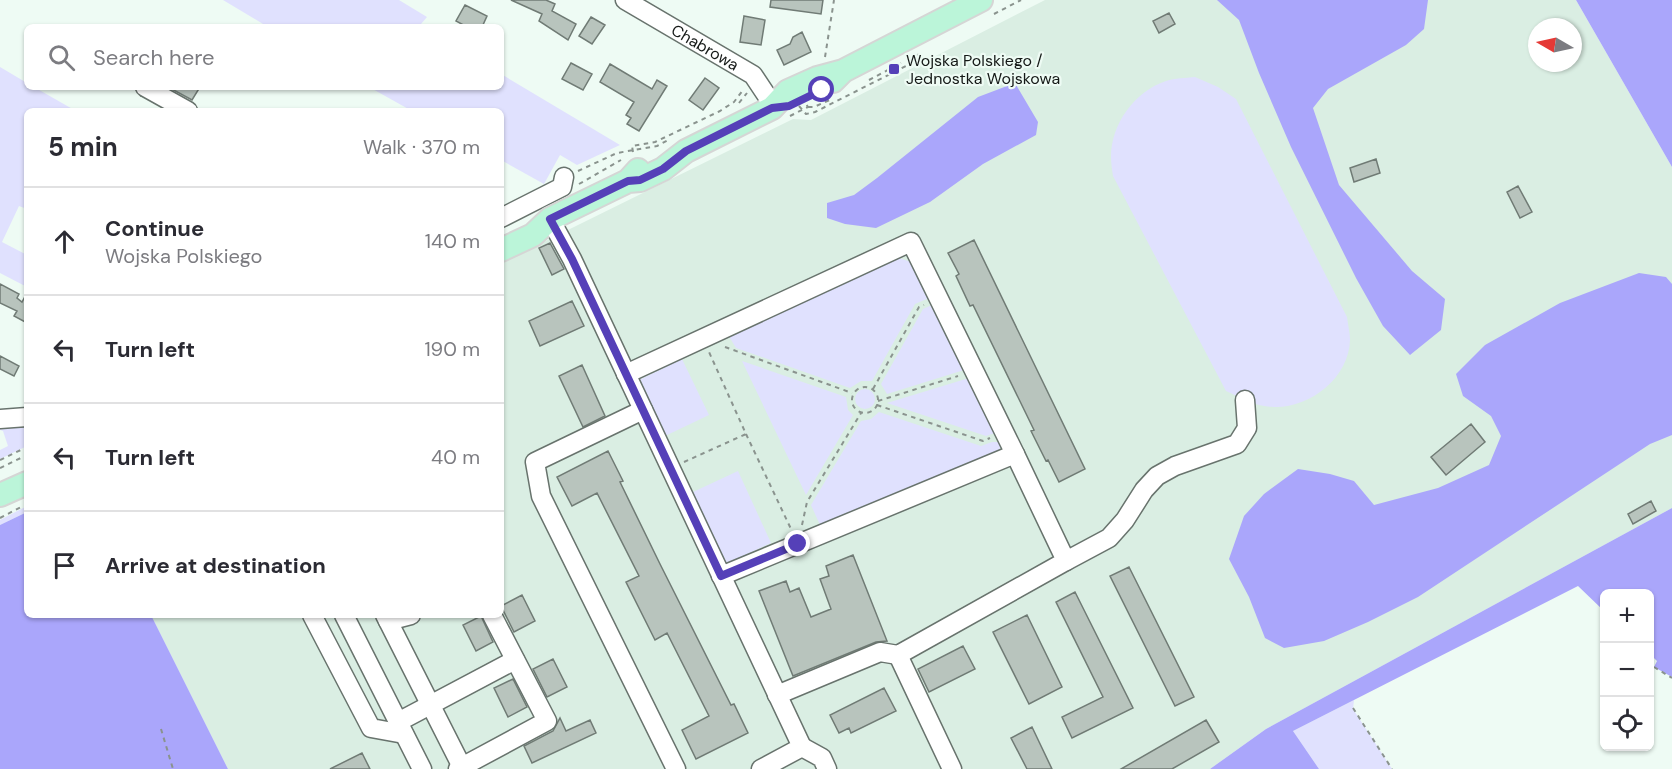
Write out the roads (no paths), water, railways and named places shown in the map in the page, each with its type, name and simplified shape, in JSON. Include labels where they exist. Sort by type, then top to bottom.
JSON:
[{"type":"main road","points":[[504,234],[525,223],[550,219],[628,181],[640,180],[663,169],[686,151],[772,108],[789,106],[809,97],[829,85],[833,69],[981,0]]},
{"type":"main road","points":[[504,249],[533,235],[550,219]]},
{"type":"main road","points":[[2,496],[24,485]]},
{"type":"street","name":"Chabrowa","points":[[626,0],[753,75],[772,108]]},
{"type":"street","points":[[150,90],[183,108]]},
{"type":"street","points":[[504,216],[569,183]]},
{"type":"street","points":[[550,219],[572,259],[802,747],[822,758],[827,769]]},
{"type":"street","points":[[626,374],[911,242],[1066,561]]},
{"type":"street","points":[[777,695],[880,652],[898,655],[1109,538],[1157,476],[1175,466],[1237,444],[1246,428],[1245,400]]},
{"type":"street","points":[[643,410],[536,462],[541,496],[676,769]]},
{"type":"street","points":[[0,419],[24,417]]},
{"type":"street","points":[[721,576],[1014,454]]},
{"type":"street","points":[[314,618],[371,728],[401,728],[431,705],[515,660]]},
{"type":"street","points":[[346,618],[422,769]]},
{"type":"street","points":[[387,618],[461,768],[547,721],[494,618]]},
{"type":"street","points":[[898,655],[952,769]]},
{"type":"street","points":[[761,769],[802,747]]},
{"type":"place","name":"Wojska Polskiego / Jednostka Wojskowa","points":[[894,69]]}]
